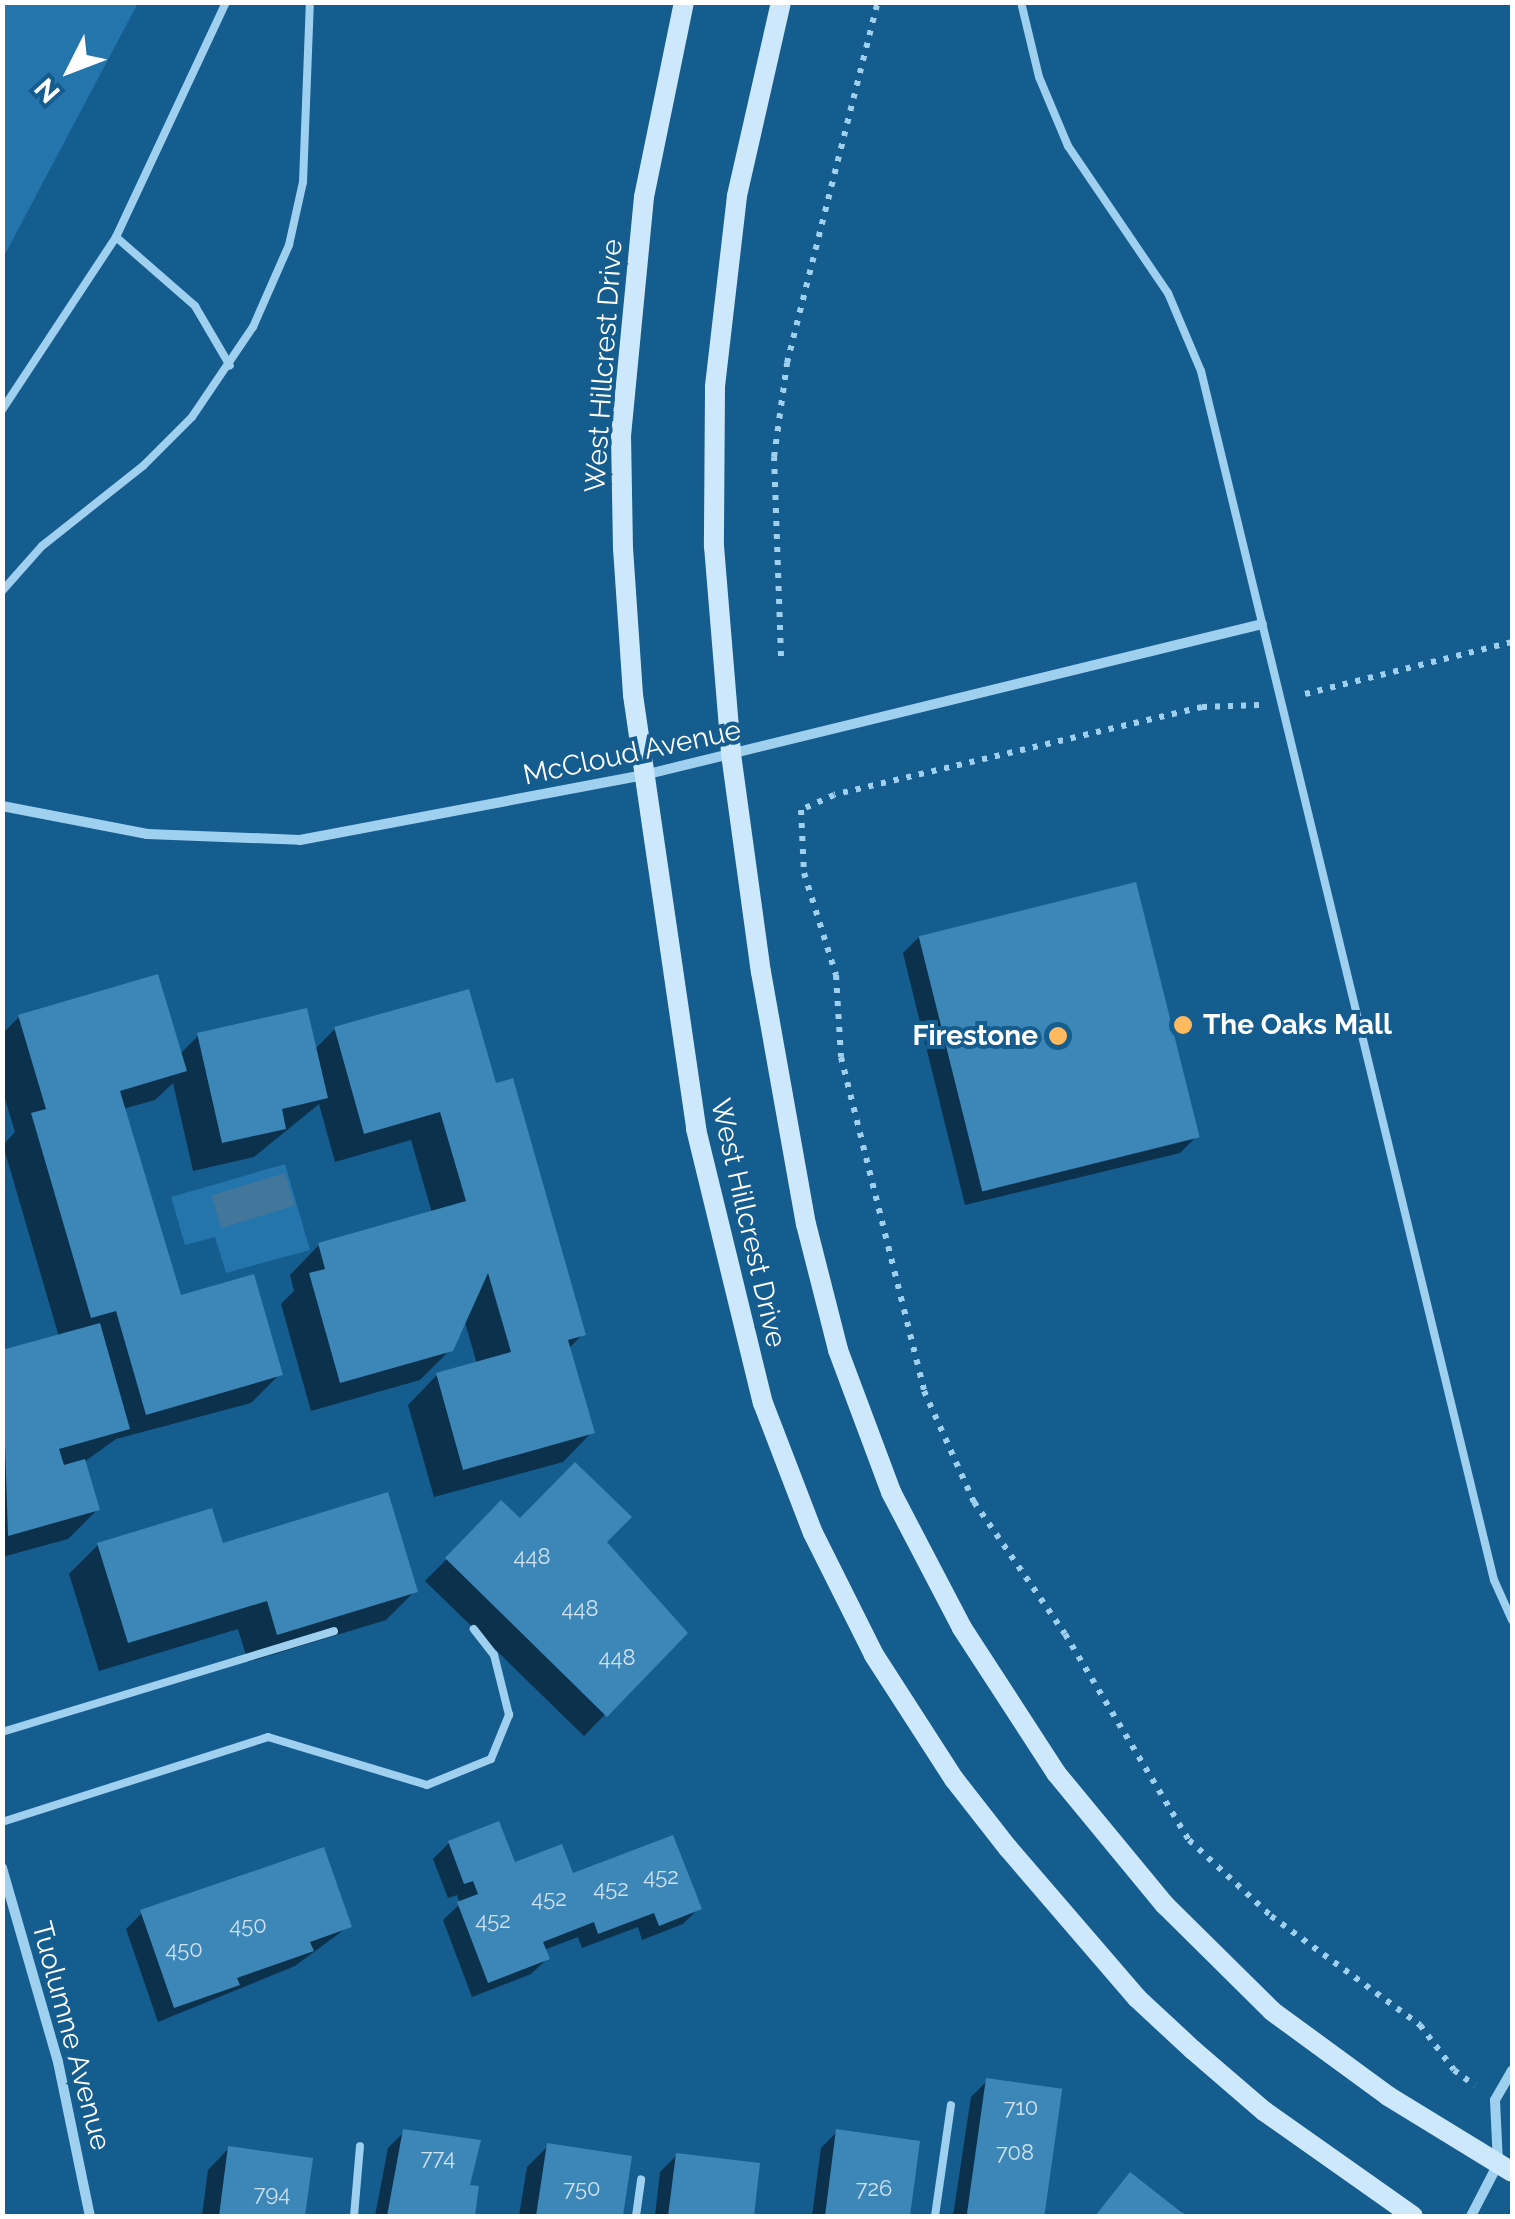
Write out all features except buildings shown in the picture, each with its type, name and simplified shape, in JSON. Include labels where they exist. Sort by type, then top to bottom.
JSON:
[{"type":"main road","name":"West Hillcrest Drive","points":[[684,2],[644,197],[621,435],[623,548],[644,775],[696,1129],[729,1287],[762,1403],[813,1534],[874,1655],[954,1779],[1138,1998],[1264,2112],[1412,2216]]},
{"type":"main road","name":"West Hillcrest Drive","points":[[780,2],[737,196],[715,387],[714,546],[731,754],[761,972],[806,1224],[833,1332],[891,1492],[962,1628],[1056,1774],[1165,1906],[1272,2011],[1388,2096],[1508,2164]]},
{"type":"street","name":"McCloud Avenue","points":[[2,806],[148,834],[300,840],[644,775],[1262,624]]},
{"type":"street","name":"Tuolumne Avenue","points":[[2,1868],[58,2062],[90,2216]]},
{"type":"street","points":[[1471,2216],[1508,2164],[1495,2100],[1512,2070]]},
{"type":"lane","points":[[2,410],[116,237],[226,2]]},
{"type":"lane","points":[[2,590],[42,546],[143,466],[230,366],[272,288],[303,182],[310,2]]},
{"type":"lane","points":[[1021,2],[1039,77],[1084,178],[1189,333],[1494,1580],[1512,1620]]},
{"type":"lane","points":[[116,237],[196,306],[230,366]]},
{"type":"lane","points":[[2,1822],[268,1737],[427,1785],[475,1766],[491,1759],[509,1715],[494,1655],[474,1629]]},
{"type":"lane","points":[[2,1732],[334,1631]]},
{"type":"lane","points":[[935,2216],[950,2105]]},
{"type":"lane","points":[[354,2216],[360,2146]]},
{"type":"lane","points":[[636,2216],[641,2180]]},
{"type":"path","points":[[782,656],[774,457],[787,363],[878,2]]},
{"type":"path","points":[[1317,690],[1512,642]]},
{"type":"path","points":[[1237,711],[1202,707],[834,795],[800,810],[804,872],[836,975],[841,1058],[924,1391],[974,1502],[1065,1634],[1190,1840],[1271,1916],[1420,2025],[1454,2070]]},
{"type":"shaded area","points":[[2,3],[138,3],[3,258]]},
{"type":"shaded area","points":[[285,1164],[310,1250],[226,1273],[215,1237],[185,1245],[171,1197]]},
{"type":"shaded area","points":[[285,1173],[295,1206],[221,1228],[211,1196]]},
{"type":"place","name":"The Oaks Mall","points":[[1183,1025]]},
{"type":"place","name":"Firestone","points":[[1058,1036]]}]
